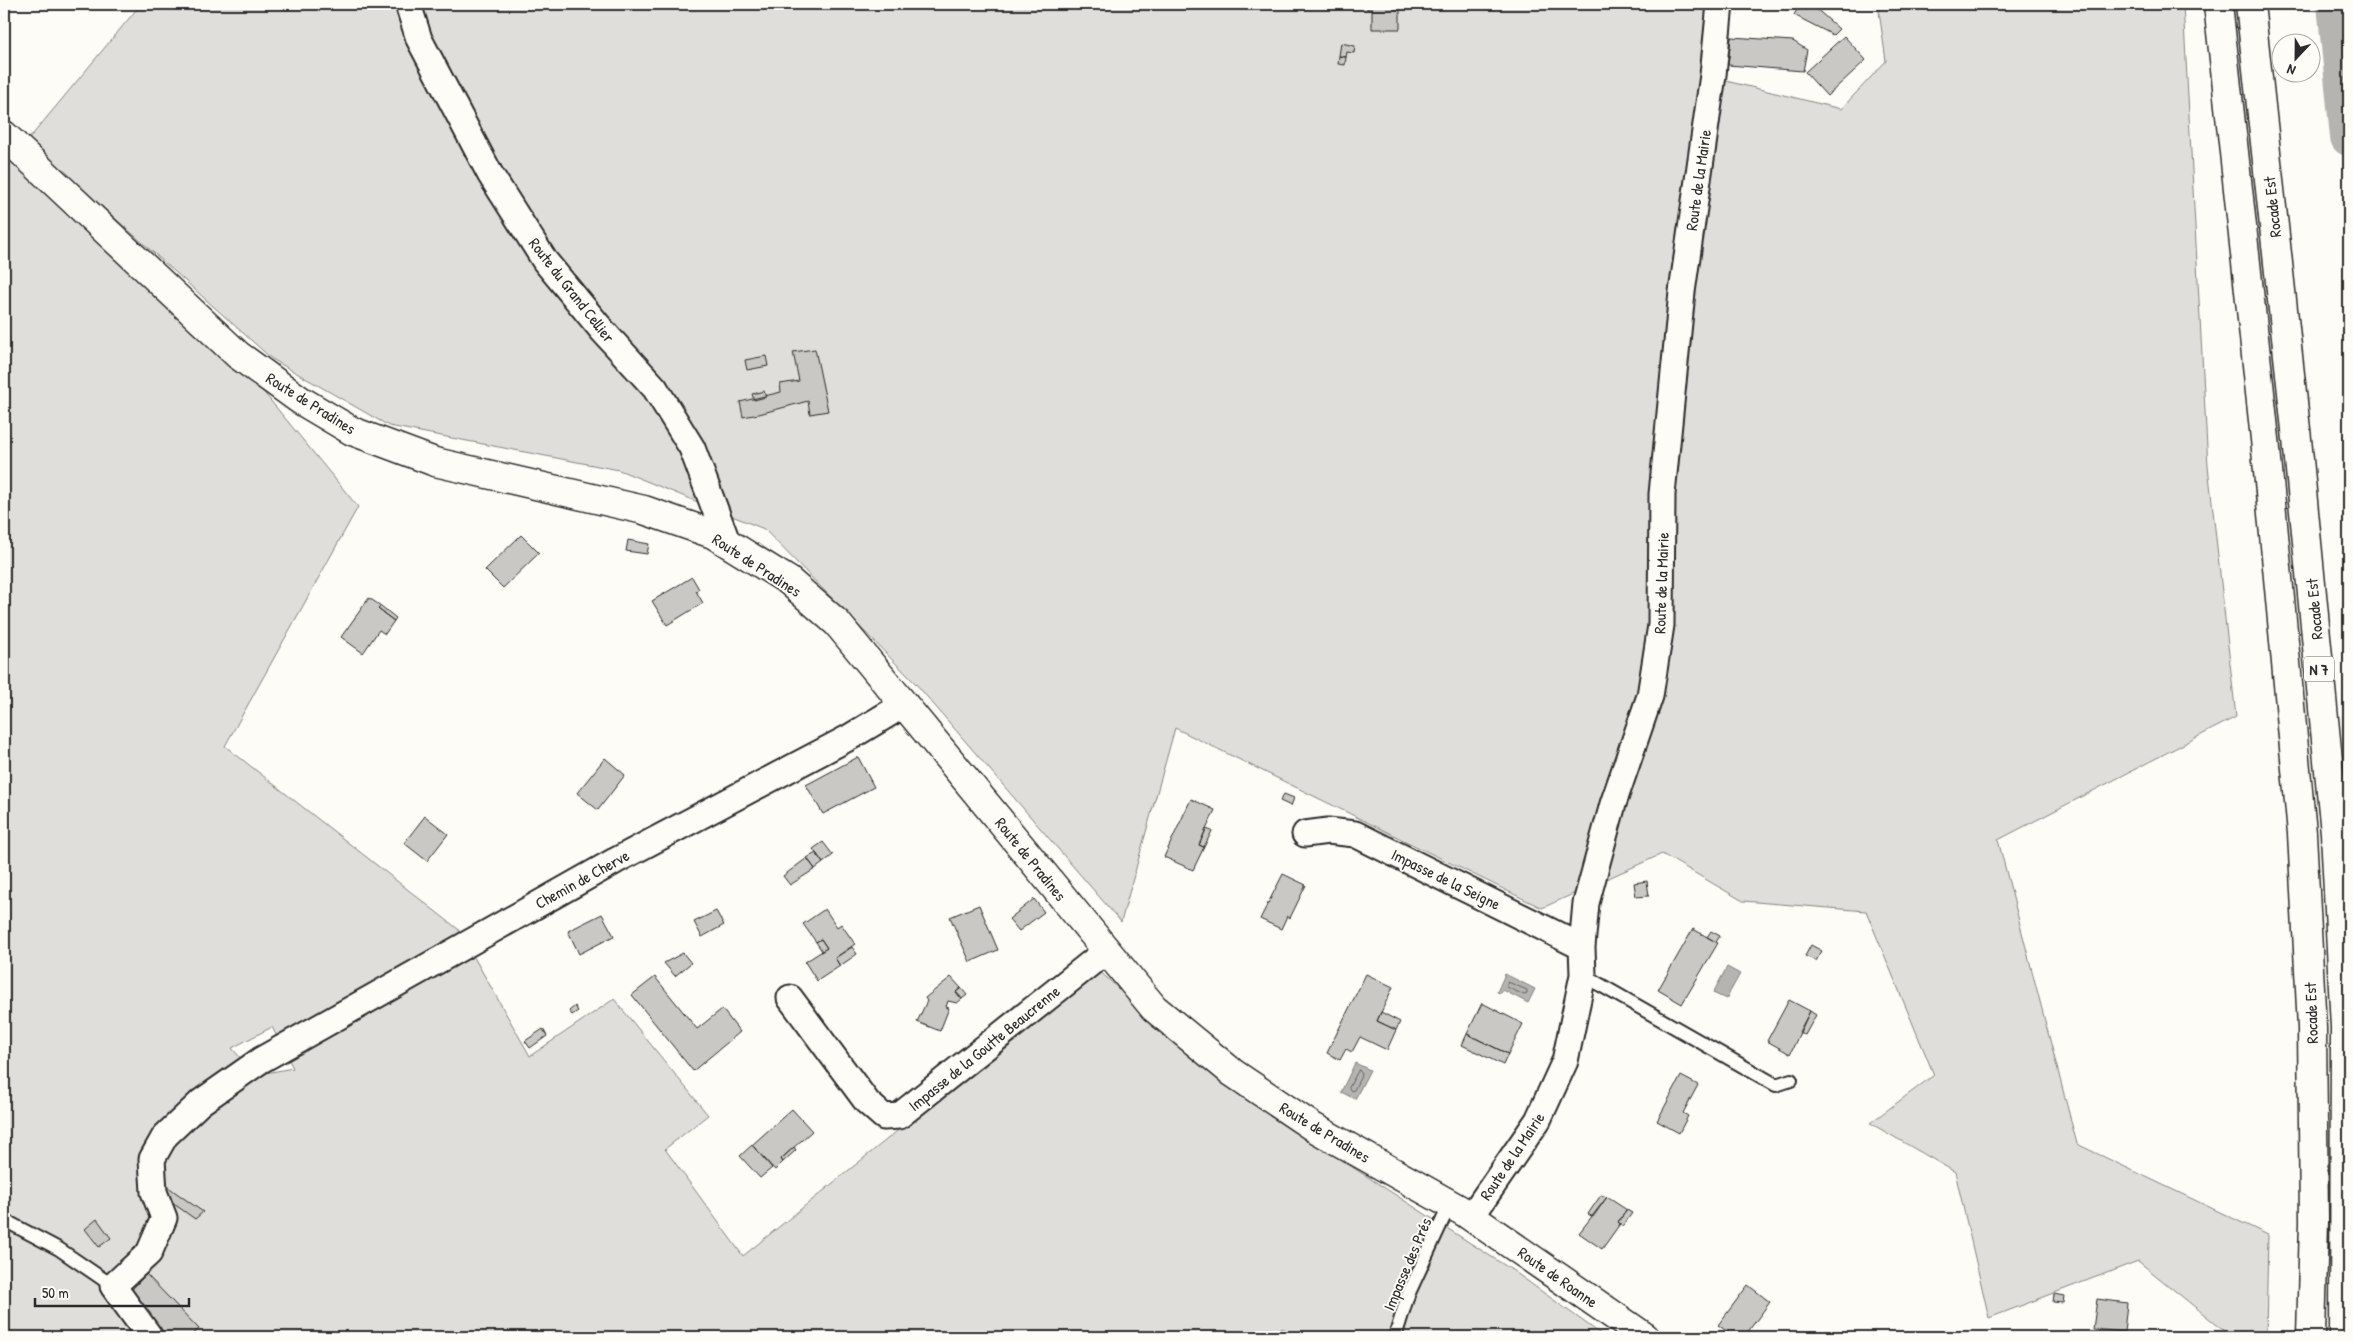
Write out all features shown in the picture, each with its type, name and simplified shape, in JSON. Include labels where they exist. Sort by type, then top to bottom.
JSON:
[{"type":"main road","name":"Rocade Est","points":[[2218,4],[2265,438],[2302,833],[2312,1028],[2314,1221],[2311,1337]]},
{"type":"main road","name":"Rocade Est","points":[[2250,4],[2296,429],[2335,833],[2345,1027],[2347,1314],[2344,1337]]},
{"type":"main road","name":"Route de Pradines","points":[[4,135],[238,355],[300,400],[352,431],[434,462],[644,510],[713,534],[789,581],[837,623],[1154,1008],[1233,1074],[1312,1127],[1460,1210]]},
{"type":"main road","name":"Route de Roanne","points":[[1460,1210],[1645,1337]]},
{"type":"street","name":"Route du Grand Cellier","points":[[408,4],[420,39],[490,174],[545,261],[602,330],[656,388],[692,448],[728,544]]},
{"type":"street","name":"Route de la Mairie","points":[[1460,1210],[1538,1120],[1565,1061],[1583,975],[1582,947],[1586,903],[1612,804],[1650,696],[1662,625],[1663,484],[1682,292],[1713,75],[1720,4]]},
{"type":"street","name":"Chemin de Cherve","points":[[113,1286],[149,1253],[164,1218],[154,1192],[152,1159],[165,1136],[201,1102],[261,1060],[606,865],[850,737],[905,704]]},
{"type":"street","name":"Impasse de la Seigne","points":[[1305,834],[1328,831],[1355,834],[1582,947]]},
{"type":"street","name":"Impasse de la Goutte Beaucrenne","points":[[790,998],[867,1102],[884,1117],[899,1116],[1106,951]]},
{"type":"street","points":[[113,1286],[150,1337]]},
{"type":"lane","points":[[1583,975],[1776,1085],[1791,1080]]},
{"type":"lane","name":"Impasse des Prés","points":[[1395,1337],[1408,1295],[1460,1210]]},
{"type":"lane","points":[[4,1220],[59,1249],[113,1286]]},
{"type":"shaded area","points":[[141,4],[1724,4],[1722,80],[1841,109],[1886,61],[1878,4],[2183,4],[2208,466],[2236,717],[1998,840],[2077,1144],[2268,1235],[2266,1337],[2232,1337],[2138,1261],[1989,1318],[1955,1172],[1870,1123],[1934,1075],[1866,911],[1743,901],[1662,854],[1542,908],[1175,728],[1121,922],[916,684],[764,529],[619,470],[389,426],[272,359],[28,140]]},
{"type":"shaded area","points":[[4,152],[261,389],[358,507],[225,746],[458,929],[530,1056],[614,999],[708,1115],[665,1149],[743,1256],[1097,969],[1225,1085],[1512,1270],[1605,1337],[1300,1337],[1282,1328],[1276,1337],[4,1337]],"holes":[[[272,1027],[293,1068],[255,1075],[232,1048]]]},
{"type":"water","points":[[1727,967],[1740,974],[1726,999],[1713,993]]},
{"type":"water","points":[[1505,974],[1535,989],[1528,1003],[1503,990],[1501,993],[1497,992]]},
{"type":"water","points":[[1355,1063],[1370,1070],[1355,1099],[1341,1092]]},
{"type":"building","points":[[1367,4],[1396,4],[1396,9],[1400,9],[1400,29],[1372,29],[1372,9],[1367,9]]},
{"type":"building","points":[[1800,4],[1811,4],[1839,29],[1833,35],[1794,15]]},
{"type":"building","points":[[1844,36],[1866,60],[1827,96],[1805,72]]},
{"type":"building","points":[[1731,37],[1793,41],[1807,50],[1803,71],[1728,65]]},
{"type":"building","points":[[1341,43],[1355,46],[1354,53],[1347,52],[1346,57],[1339,56]]},
{"type":"building","points":[[1339,56],[1346,57],[1345,65],[1338,64]]},
{"type":"building","points":[[815,349],[828,411],[810,414],[808,401],[743,417],[740,402],[781,392],[780,384],[799,381],[793,352]]},
{"type":"building","points":[[766,356],[768,366],[747,370],[745,360]]},
{"type":"building","points":[[764,391],[766,397],[754,400],[752,394]]},
{"type":"building","points":[[521,535],[539,553],[503,588],[485,570]]},
{"type":"building","points":[[628,540],[649,544],[647,554],[626,551]]},
{"type":"building","points":[[692,577],[699,589],[696,591],[703,603],[667,625],[652,601]]},
{"type":"building","points":[[369,598],[381,606],[378,609],[394,621],[385,634],[379,630],[363,653],[341,637]]},
{"type":"building","points":[[381,606],[396,618],[394,621],[378,609]]},
{"type":"building","points":[[858,757],[874,787],[823,814],[806,785]]},
{"type":"building","points":[[605,758],[625,775],[598,810],[577,793]]},
{"type":"building","points":[[1284,794],[1294,798],[1291,806],[1280,801]]},
{"type":"building","points":[[1191,799],[1215,810],[1199,845],[1204,847],[1193,870],[1164,857]]},
{"type":"building","points":[[425,816],[448,834],[427,861],[404,843]]},
{"type":"building","points":[[1206,829],[1212,831],[1204,847],[1199,845]]},
{"type":"building","points":[[823,842],[833,855],[823,863],[813,849]]},
{"type":"building","points":[[816,853],[823,863],[815,869],[807,858]]},
{"type":"building","points":[[807,858],[815,869],[790,885],[783,876]]},
{"type":"building","points":[[1283,874],[1306,885],[1290,918],[1287,916],[1281,929],[1260,919]]},
{"type":"building","points":[[1647,881],[1649,896],[1636,897],[1634,883]]},
{"type":"building","points":[[1034,899],[1044,912],[1019,931],[1009,919]]},
{"type":"building","points":[[979,905],[998,950],[970,962],[950,917]]},
{"type":"building","points":[[825,909],[837,927],[841,924],[855,944],[835,958],[840,966],[817,981],[805,962],[827,948],[821,939],[816,942],[803,924]]},
{"type":"building","points":[[716,911],[724,925],[702,937],[694,922]]},
{"type":"building","points":[[602,914],[614,936],[579,954],[568,931]]},
{"type":"building","points":[[1693,929],[1718,943],[1682,1004],[1658,990]]},
{"type":"building","points":[[1711,931],[1720,936],[1716,942],[1707,937]]},
{"type":"building","points":[[821,939],[827,948],[822,951],[816,942]]},
{"type":"building","points":[[1811,945],[1822,951],[1816,961],[1805,956]]},
{"type":"building","points":[[852,947],[857,954],[840,966],[835,958]]},
{"type":"building","points":[[683,953],[691,963],[675,976],[664,963]]},
{"type":"building","points":[[1366,974],[1393,987],[1377,1021],[1396,1030],[1387,1050],[1360,1037],[1352,1052],[1346,1049],[1340,1060],[1327,1053]]},
{"type":"building","points":[[655,977],[697,1029],[722,1009],[740,1032],[693,1071],[632,995]]},
{"type":"building","points":[[951,977],[961,988],[956,992],[962,999],[957,1003],[948,1001],[946,1007],[949,1008],[940,1031],[917,1022],[927,1001],[925,998]]},
{"type":"building","points":[[961,988],[967,995],[962,999],[956,992]]},
{"type":"building","points":[[1789,1000],[1810,1011],[1790,1054],[1767,1041]]},
{"type":"building","points":[[1482,1003],[1523,1024],[1508,1054],[1467,1034]]},
{"type":"building","points":[[575,1006],[578,1011],[572,1015],[569,1011]]},
{"type":"building","points":[[1810,1011],[1816,1015],[1805,1035],[1799,1032]]},
{"type":"building","points":[[1381,1012],[1400,1022],[1396,1030],[1377,1021]]},
{"type":"building","points":[[543,1029],[547,1036],[530,1048],[525,1041]]},
{"type":"building","points":[[1467,1034],[1508,1054],[1503,1065],[1462,1045]]},
{"type":"building","points":[[1681,1076],[1698,1085],[1683,1113],[1688,1116],[1679,1133],[1657,1121]]},
{"type":"building","points":[[792,1109],[812,1131],[781,1159],[783,1162],[775,1170],[752,1145]]},
{"type":"building","points":[[752,1145],[772,1168],[760,1178],[740,1156]]},
{"type":"building","points":[[794,1147],[796,1150],[783,1162],[781,1159]]},
{"type":"building","points":[[164,1184],[203,1212],[195,1219],[160,1194]]},
{"type":"building","points":[[1601,1195],[1607,1197],[1593,1217],[1588,1214]]},
{"type":"building","points":[[1607,1197],[1627,1210],[1618,1222],[1620,1224],[1602,1249],[1579,1233]]},
{"type":"building","points":[[1627,1210],[1632,1213],[1623,1226],[1618,1222]]},
{"type":"building","points":[[97,1219],[111,1238],[99,1247],[85,1229]]},
{"type":"building","points":[[146,1274],[199,1329],[190,1337],[160,1337],[127,1295]]},
{"type":"building","points":[[1748,1285],[1770,1302],[1744,1337],[1735,1337],[1718,1325]]},
{"type":"building","points":[[2054,1294],[2064,1296],[2063,1303],[2053,1302]]},
{"type":"building","points":[[2097,1299],[2127,1303],[2124,1332],[2093,1329]]},
{"type":"waterway","points":[[2336,4],[2349,137]]}]
